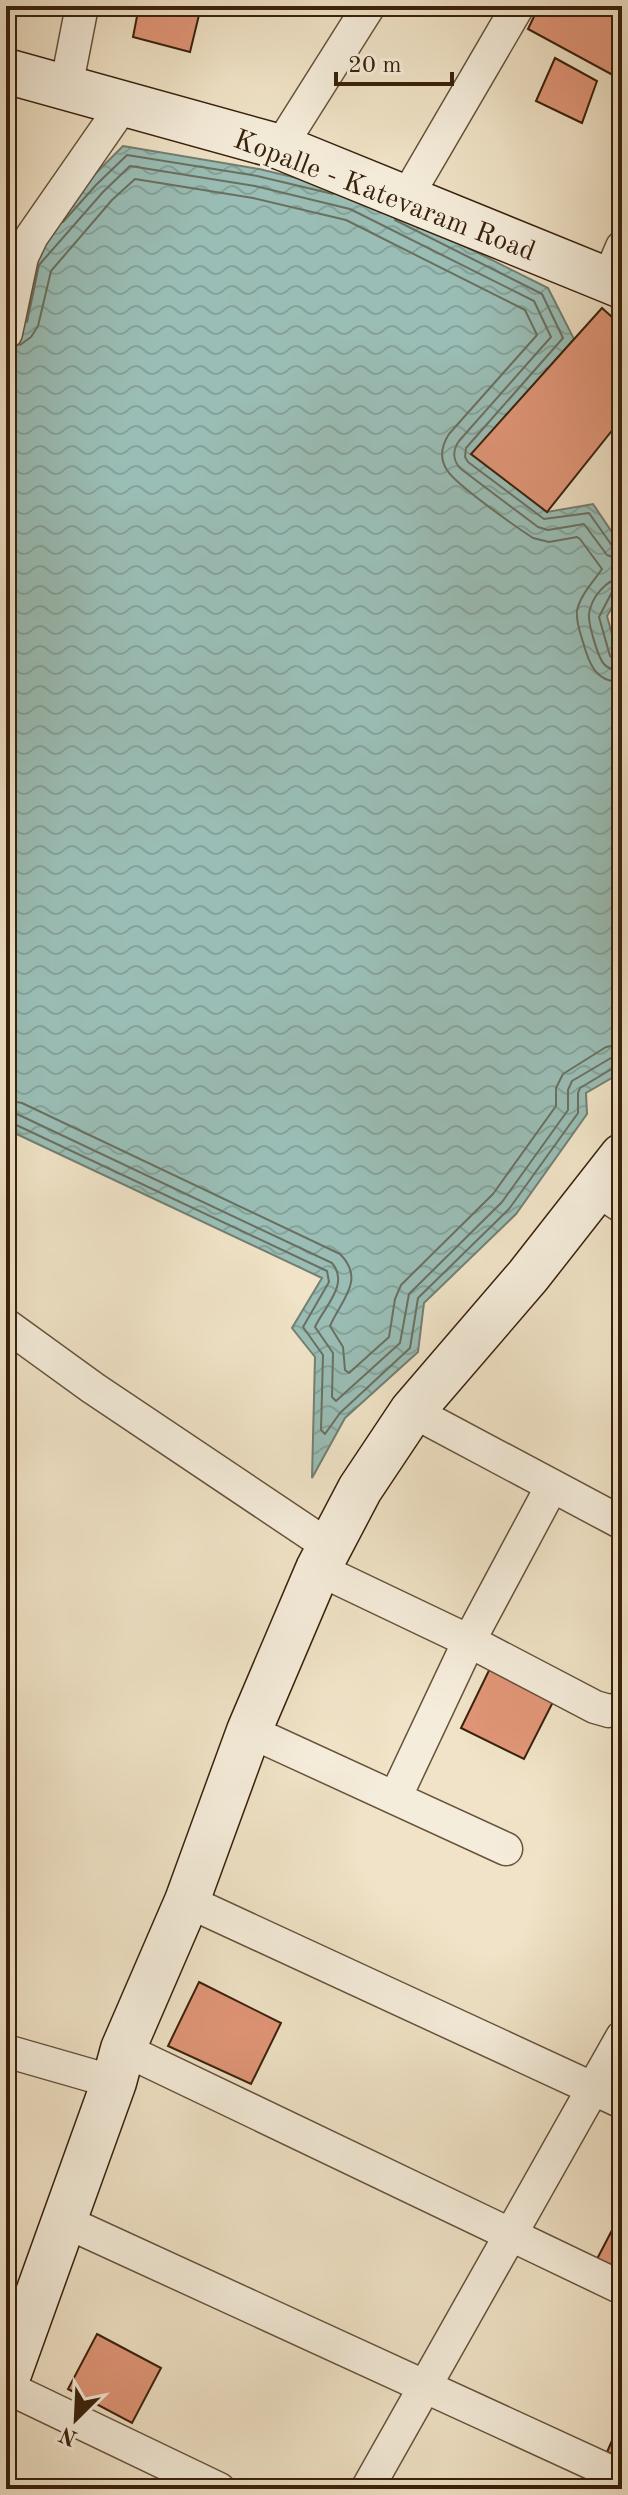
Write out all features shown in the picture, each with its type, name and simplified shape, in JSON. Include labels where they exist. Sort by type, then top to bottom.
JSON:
[{"type":"main road","name":"Kopalle - Katevaram Road","points":[[6,71],[280,147],[406,198],[617,271]]},
{"type":"main road","points":[[6,2384],[118,2065],[187,1901],[249,1731],[324,1558],[360,1489],[412,1411],[528,1276],[607,1205],[622,1156]]},
{"type":"street","points":[[58,86],[82,6]]},
{"type":"street","points":[[280,147],[369,6]]},
{"type":"street","points":[[406,198],[518,6]]},
{"type":"street","points":[[6,333],[22,257],[32,236],[123,105]]},
{"type":"street","points":[[6,1325],[324,1558],[469,1641],[595,1707],[609,1711],[622,1708]]},
{"type":"street","points":[[412,1411],[622,1523]]},
{"type":"street","points":[[395,1798],[469,1641],[552,1486]]},
{"type":"street","points":[[249,1731],[506,1849]]},
{"type":"street","points":[[187,1901],[608,2096]]},
{"type":"street","points":[[367,2489],[509,2236],[608,2096],[622,2037]]},
{"type":"street","points":[[6,2051],[118,2065],[622,2288]]},
{"type":"street","points":[[64,2221],[622,2477]]},
{"type":"street","points":[[6,2384],[219,2489]]},
{"type":"water","points":[[123,146],[259,169],[356,192],[548,288],[574,339],[472,454],[547,512],[593,504],[622,547],[622,591],[607,616],[617,653],[622,651],[622,1072],[586,1093],[587,1114],[516,1214],[424,1303],[418,1352],[345,1418],[312,1478],[315,1357],[292,1328],[322,1278],[6,1129],[6,334],[22,257]]},
{"type":"building","points":[[139,6],[169,6],[199,15],[190,52],[133,37]]},
{"type":"building","points":[[539,6],[622,6],[622,80],[528,29]]},
{"type":"building","points":[[555,58],[597,81],[582,123],[536,101]]},
{"type":"building","points":[[602,308],[622,326],[622,418],[547,512],[471,454]]},
{"type":"building","points":[[496,1656],[556,1696],[524,1759],[461,1728]]},
{"type":"building","points":[[199,1982],[281,2023],[251,2084],[168,2046]]},
{"type":"building","points":[[622,2211],[622,2270],[597,2259]]},
{"type":"building","points":[[97,2334],[161,2368],[132,2423],[68,2389]]},
{"type":"building","points":[[622,2418],[622,2458],[607,2452]]}]
